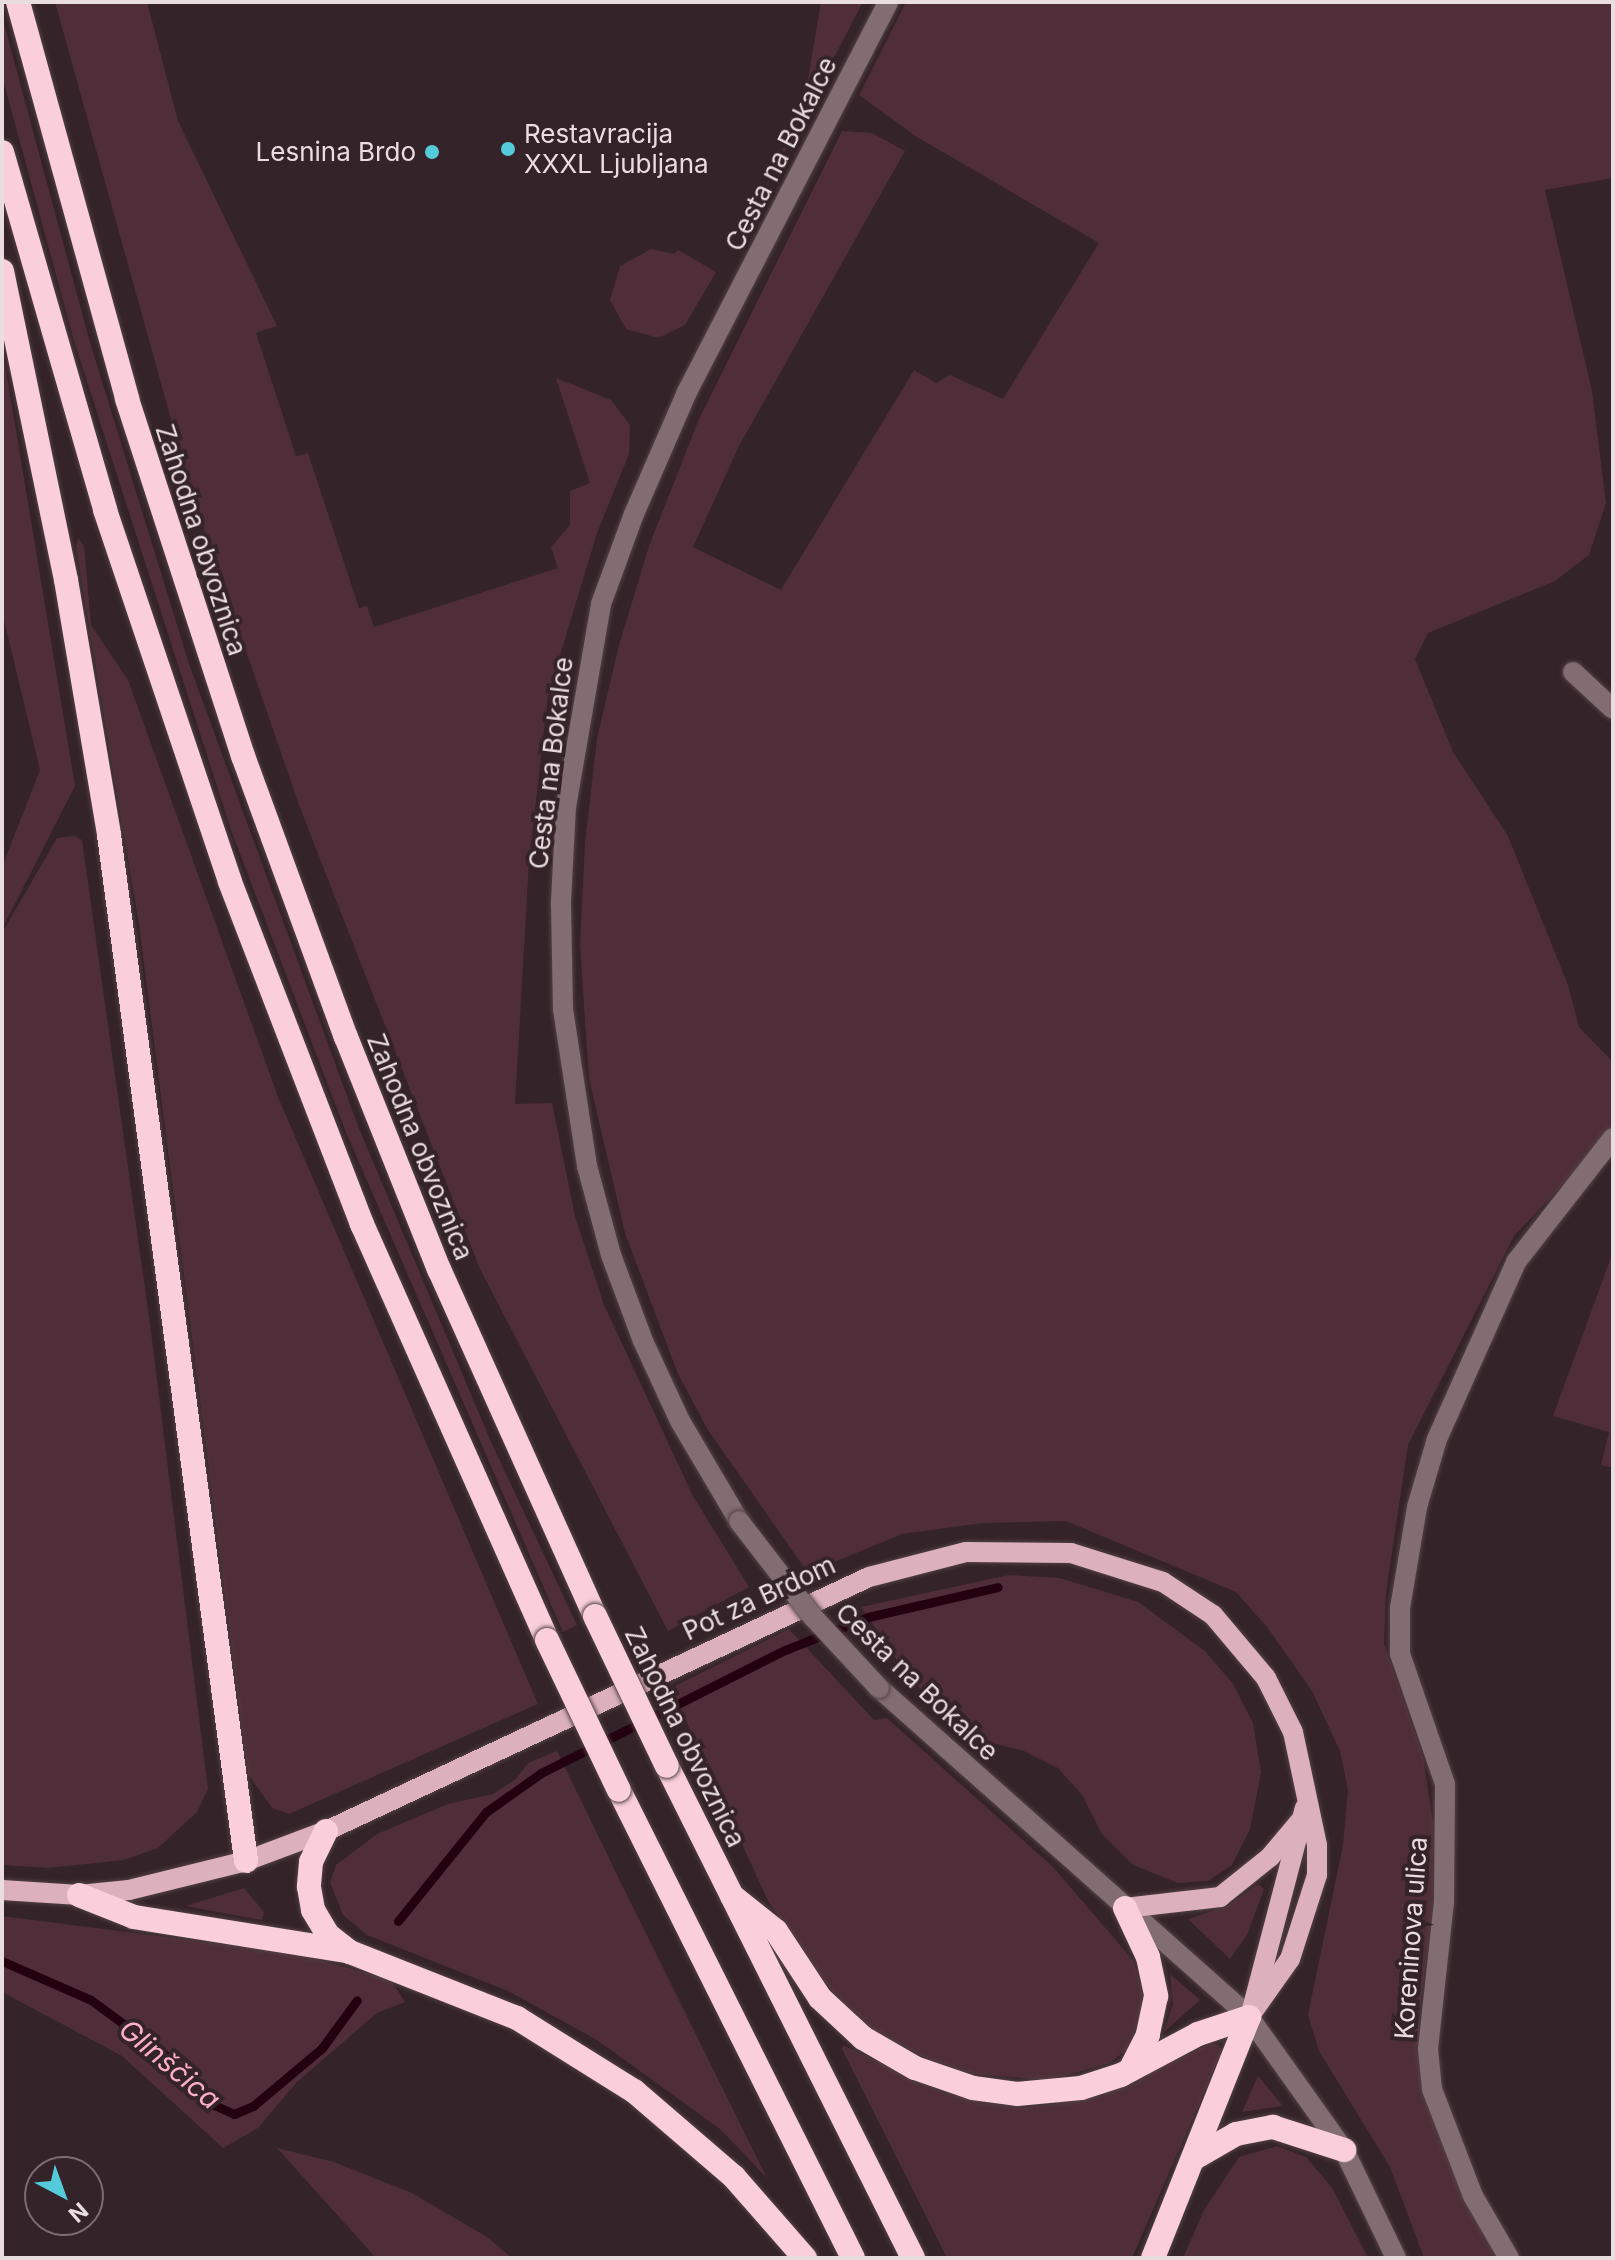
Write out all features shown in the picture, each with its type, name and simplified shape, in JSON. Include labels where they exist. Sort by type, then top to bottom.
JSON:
[{"type":"highway","name":"Zahodna obvoznica","points":[[18,2],[127,399],[243,756],[346,1037],[439,1269],[595,1616],[913,2258]]},
{"type":"highway","points":[[2,152],[114,540],[235,896],[362,1224],[547,1640],[853,2258]]},
{"type":"highway","points":[[2,271],[66,580],[109,835],[246,1861]]},
{"type":"highway","points":[[326,1831],[311,1862],[311,1898],[328,1935],[350,1952]]},
{"type":"highway","points":[[79,1895],[134,1917],[350,1952],[494,2008],[609,2074],[734,2177],[805,2258]]},
{"type":"highway","points":[[732,1896],[776,1931],[806,1981],[849,2026],[915,2068],[973,2088],[1017,2094],[1081,2088],[1130,2070],[1198,2034],[1249,2017]]},
{"type":"highway","points":[[1125,1908],[1148,1957],[1156,1996],[1148,2035],[1130,2070]]},
{"type":"highway","points":[[1153,2258],[1196,2157],[1249,2017]]},
{"type":"highway","points":[[1196,2157],[1236,2134],[1273,2127],[1344,2150]]},
{"type":"main road","name":"Pot za Brdom","points":[[2,1890],[79,1895],[155,1885],[246,1861],[326,1831],[826,1594],[916,1562],[1018,1549],[1071,1553],[1121,1565],[1163,1582],[1213,1615],[1266,1678],[1300,1753],[1306,1807],[1317,1845],[1311,1901],[1290,1959],[1249,2017]]},
{"type":"main road","name":"Pot za Brdom","points":[[1249,2017],[1306,1807]]},
{"type":"main road","points":[[1125,1908],[1220,1897],[1270,1857],[1306,1807]]},
{"type":"street","name":"Cesta na Bokalce","points":[[888,2],[687,392],[634,514],[601,604],[566,807],[561,901],[563,1009],[587,1166],[611,1255],[643,1341],[680,1421],[739,1521],[813,1617],[879,1688],[1249,2017],[1344,2150],[1396,2258]]},
{"type":"street","points":[[1573,672],[1613,709]]},
{"type":"street","name":"Koreninova ulica","points":[[1509,2258],[1473,2196],[1432,2089],[1428,2049],[1444,1901],[1445,1784],[1400,1654],[1400,1608],[1417,1507],[1437,1439],[1510,1276],[1554,1211],[1613,1138]]},
{"type":"shaded area","points":[[55,2],[147,2],[178,121],[277,326],[256,333],[296,456],[308,453],[359,608],[367,606],[374,627],[558,568],[551,547],[570,525],[570,491],[590,483],[556,378],[611,400],[630,425],[629,454],[597,533],[548,695],[529,862],[515,1104],[552,1103],[575,1216],[604,1305],[693,1496],[749,1587],[668,1631],[480,1269],[299,805],[191,491]]},
{"type":"shaded area","points":[[821,2],[863,2],[762,195],[804,102]]},
{"type":"shaded area","points":[[906,2],[1613,2],[1613,178],[1545,190],[1592,391],[1606,503],[1589,555],[1555,581],[1428,633],[1415,659],[1453,752],[1508,836],[1568,985],[1579,1027],[1613,1062],[1613,1124],[1605,1140],[1514,1236],[1408,1445],[1386,1593],[1384,1644],[1423,1756],[1433,1823],[1434,1906],[1419,2012],[1422,2089],[1502,2258],[1424,2258],[1390,2167],[1319,2051],[1308,2015],[1343,1845],[1348,1790],[1340,1751],[1312,1691],[1267,1627],[1236,1592],[1066,1521],[982,1523],[902,1534],[808,1573],[708,1430],[678,1374],[625,1233],[589,1079],[580,945],[585,843],[597,738],[619,645],[649,546],[699,419],[842,131],[872,133],[905,151],[739,446],[693,547],[781,590],[914,370],[936,383],[950,375],[1003,399],[1099,243],[917,137],[859,95]]},
{"type":"shaded area","points":[[2,16],[89,339],[189,664],[358,1126],[491,1442],[577,1625],[563,1632],[345,1130],[231,830],[74,341],[2,76]]},
{"type":"shaded area","points":[[651,249],[674,254],[678,250],[716,272],[685,325],[658,338],[626,329],[610,300],[620,266]]},
{"type":"shaded area","points":[[2,346],[75,786],[2,929],[2,867],[40,770],[2,612]]},
{"type":"shaded area","points":[[78,538],[84,546],[91,625],[128,680],[278,1097],[538,1704],[289,1814],[272,1808],[248,1774],[139,925],[76,547]]},
{"type":"shaded area","points":[[74,836],[82,840],[150,1324],[208,1789],[197,1812],[158,1848],[124,1860],[48,1868],[2,1865],[2,933],[57,838]]},
{"type":"shaded area","points":[[1613,1252],[1613,1468],[1601,1465],[1609,1432],[1553,1416]]},
{"type":"shaded area","points":[[1009,1575],[1060,1578],[1138,1602],[1205,1651],[1233,1684],[1253,1723],[1261,1772],[1250,1829],[1232,1865],[1208,1881],[1178,1883],[1133,1865],[1102,1834],[1082,1795],[1058,1768],[1024,1751],[986,1741],[942,1712],[905,1672],[861,1607]]},
{"type":"shaded area","points":[[789,1629],[874,1720],[887,1718],[1053,1867],[1133,1960],[1143,1991],[1141,2014],[1127,2049],[1110,2063],[1049,2080],[971,2074],[925,2058],[867,2027],[819,1977],[768,1901],[671,1688]]},
{"type":"shaded area","points":[[557,1751],[767,2178],[720,2129],[597,2040],[508,1991],[367,1935],[343,1915],[330,1882],[336,1865],[377,1834],[448,1804],[493,1794],[516,1779],[528,1763]]},
{"type":"shaded area","points":[[1258,1884],[1264,1889],[1247,1935],[1230,1959],[1188,1919],[1227,1906]]},
{"type":"shaded area","points":[[244,1888],[264,1912],[262,1920],[185,1906]]},
{"type":"shaded area","points":[[2,1916],[298,1954],[391,1980],[405,2002],[377,2013],[297,2082],[258,2128],[223,2148],[122,2056],[2,1992]]},
{"type":"shaded area","points":[[1170,1974],[1200,2000],[1164,2032],[1173,2004]]},
{"type":"shaded area","points":[[1209,2044],[1218,2044],[1222,2051],[1132,2258],[947,2258],[842,2049],[843,2045],[940,2091],[985,2103],[1031,2107],[1101,2096]]},
{"type":"shaded area","points":[[1258,2076],[1283,2106],[1242,2112]]},
{"type":"shaded area","points":[[1277,2146],[1306,2157],[1333,2189],[1368,2258],[1183,2258],[1204,2210],[1239,2157]]},
{"type":"shaded area","points":[[277,2148],[334,2162],[412,2193],[487,2237],[512,2258],[376,2258]]},
{"type":"waterway","points":[[398,1921],[486,1812],[541,1773],[785,1650],[868,1617],[998,1587]]},
{"type":"waterway","name":"Glinščica","points":[[2,1961],[91,2000],[163,2053],[214,2105],[234,2114],[253,2106],[322,2048],[357,2000]]},
{"type":"place","name":"Restavracija XXXL Ljubljana","points":[[508,149]]},
{"type":"place","name":"Lesnina Brdo","points":[[432,152]]}]
